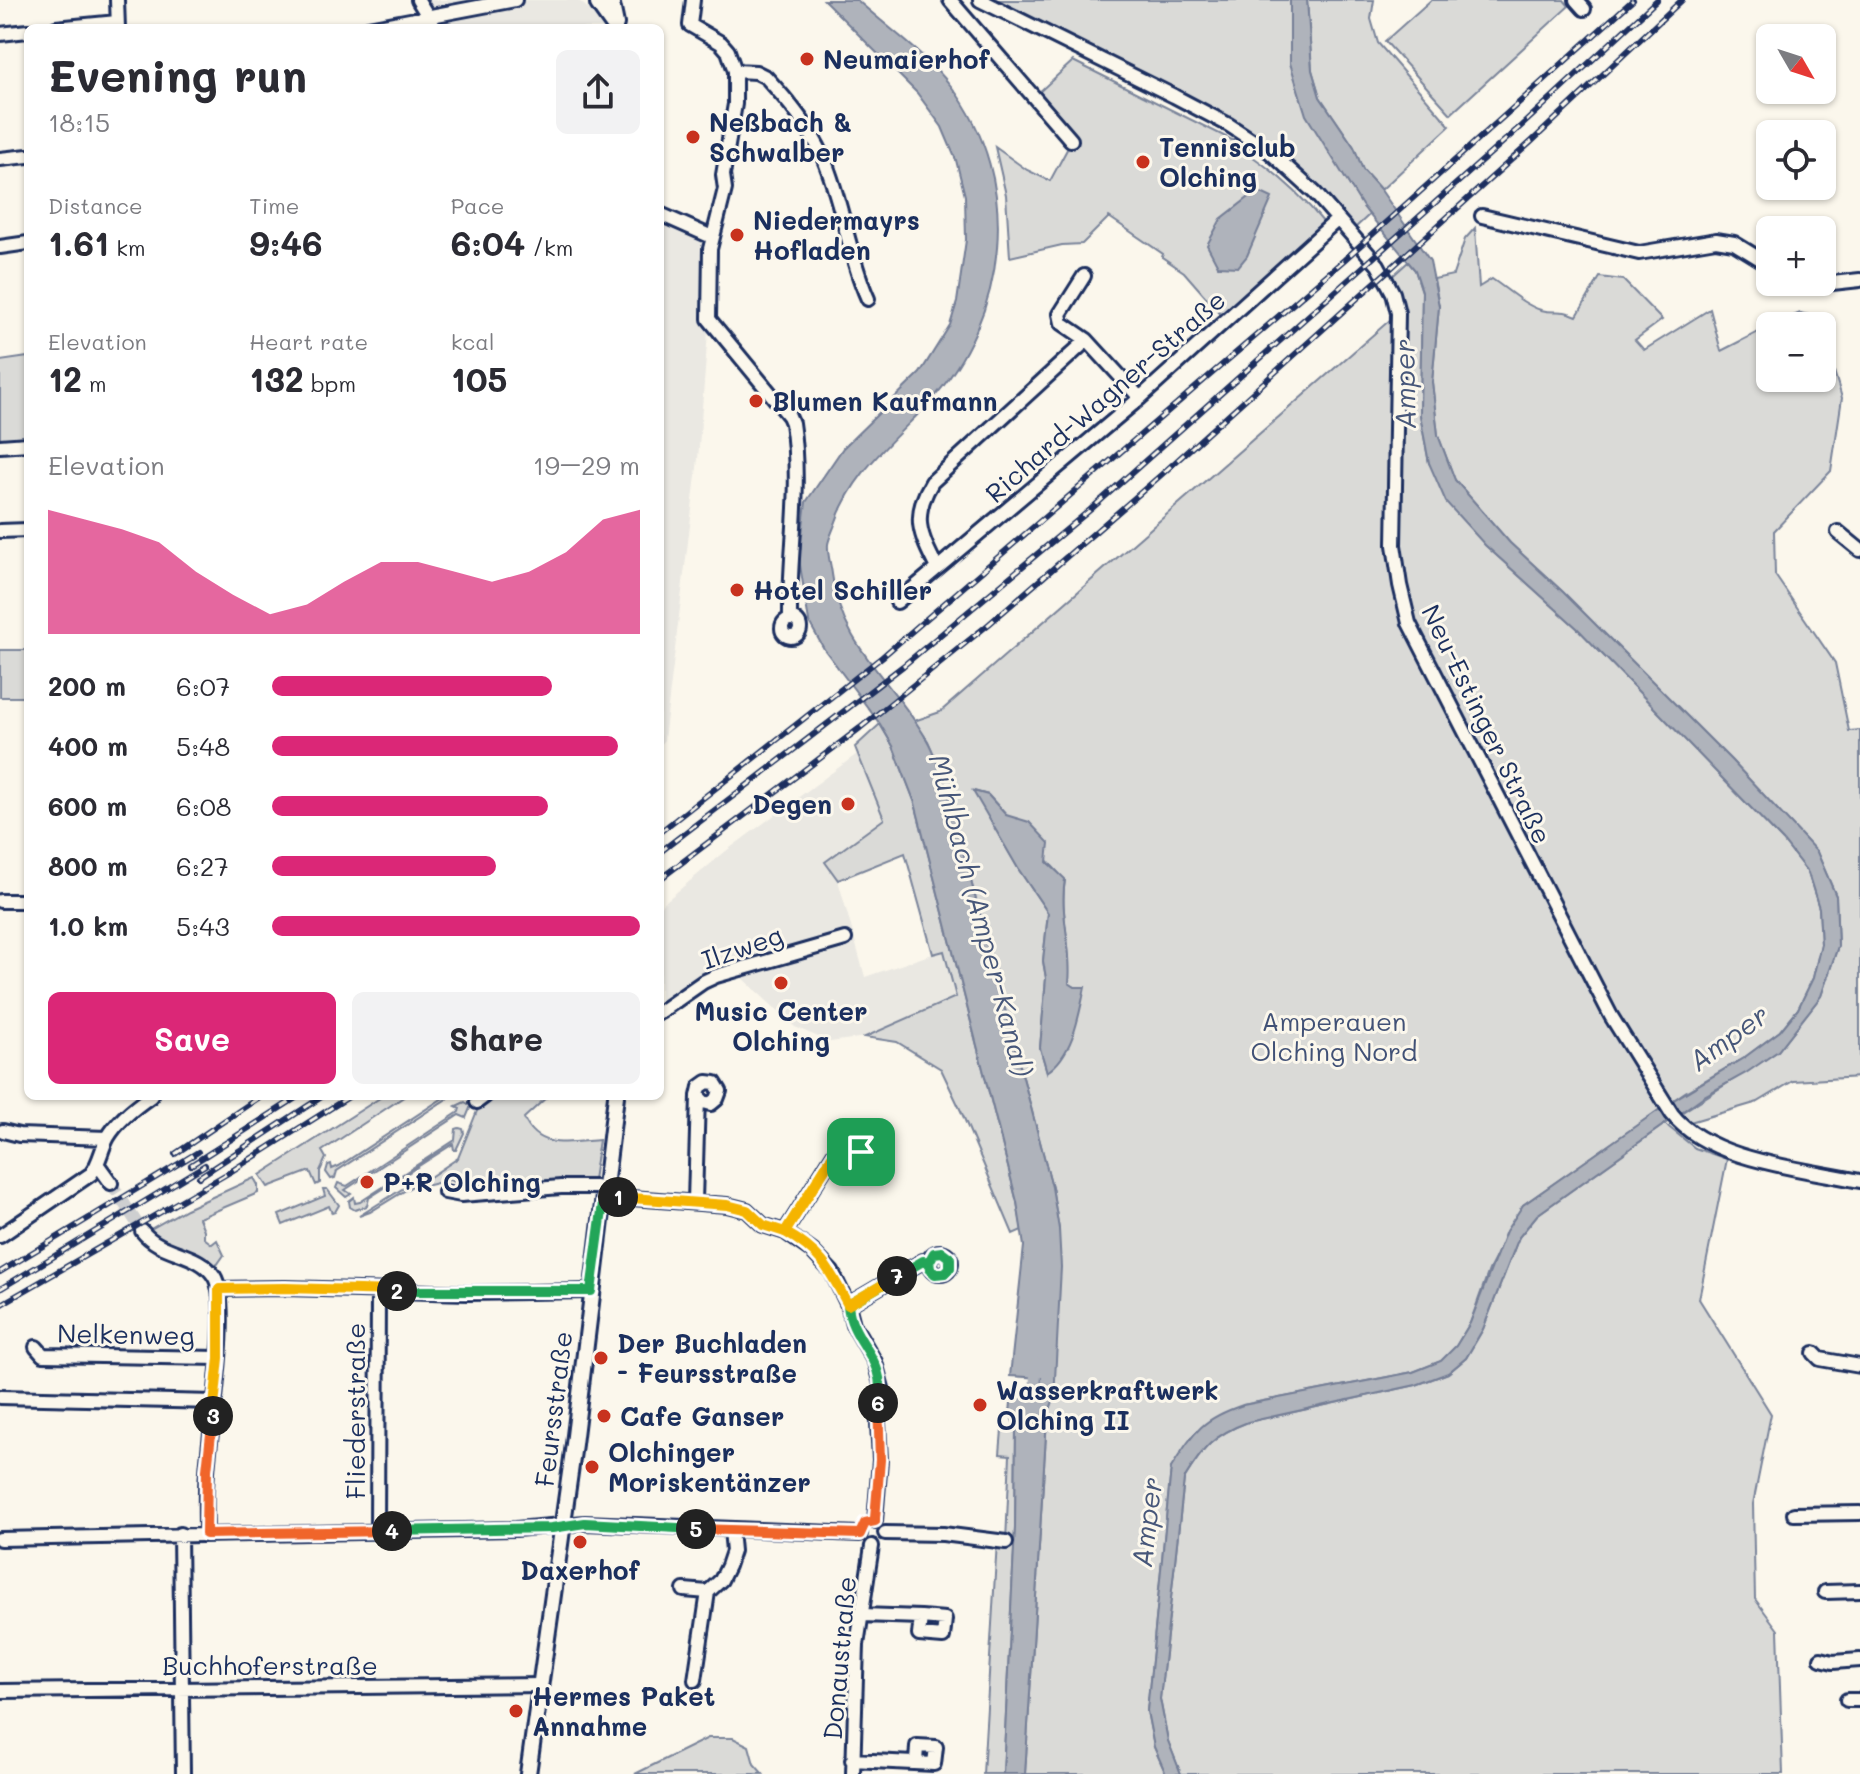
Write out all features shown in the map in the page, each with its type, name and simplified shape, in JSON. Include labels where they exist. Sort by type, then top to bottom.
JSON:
[{"type":"street","points":[[117,0],[118,24]]},
{"type":"street","points":[[418,0],[432,22]]},
{"type":"street","points":[[411,24],[432,22],[515,0]]},
{"type":"street","points":[[693,0],[690,25],[721,43],[728,51],[735,71],[735,104],[723,175],[725,189],[712,237],[709,319],[792,423],[797,476],[790,619]]},
{"type":"street","points":[[950,0],[1071,140]]},
{"type":"street","name":"Neu-Estinger Straße","points":[[980,0],[1229,125],[1270,152],[1338,219],[1378,265],[1393,293],[1398,313],[1394,545],[1409,623],[1568,936],[1611,1016],[1680,1124],[1721,1150],[1860,1181]]},
{"type":"street","points":[[602,1],[614,24]]},
{"type":"street","points":[[0,34],[24,31]]},
{"type":"street","points":[[735,71],[756,72],[766,77],[810,131],[828,171],[856,269],[868,299]]},
{"type":"street","points":[[0,159],[24,156]]},
{"type":"street","points":[[664,216],[712,237]]},
{"type":"street","points":[[1482,216],[1639,253],[1716,240],[1734,243],[1756,256]]},
{"type":"street","name":"Richard-Wagner-Straße","points":[[897,602],[1140,398],[1338,219]]},
{"type":"street","points":[[0,247],[24,244]]},
{"type":"street","points":[[1084,276],[1060,314],[1062,323],[1087,340],[1140,398]]},
{"type":"street","points":[[1836,283],[1860,280]]},
{"type":"street","points":[[937,568],[921,532],[919,511],[922,498],[932,482],[1087,340]]},
{"type":"street","points":[[0,446],[24,444]]},
{"type":"street","points":[[0,531],[24,530]]},
{"type":"street","points":[[1838,532],[1860,550]]},
{"type":"street","points":[[0,901],[24,901]]},
{"type":"street","name":"Ilzweg","points":[[664,1009],[716,976],[845,939]]},
{"type":"street","points":[[695,1201],[698,1096]]},
{"type":"street","points":[[0,1236],[91,1174],[98,1165],[107,1138],[133,1108],[145,1100]]},
{"type":"street","name":"Feursstraße","points":[[528,1774],[563,1526],[600,1192],[615,1100]]},
{"type":"street","points":[[3,1131],[19,1135],[107,1138]]},
{"type":"street","points":[[785,1232],[840,1144],[844,1143]]},
{"type":"street","points":[[98,1165],[111,1183]]},
{"type":"street","points":[[445,1192],[461,1195],[561,1187],[727,1205],[747,1210],[763,1225],[785,1232],[812,1251],[832,1272],[848,1305],[853,1324],[875,1362],[882,1388],[877,1405],[880,1460],[875,1521]]},
{"type":"street","points":[[142,1231],[158,1246],[207,1267],[219,1289],[219,1358],[207,1470],[206,1534]]},
{"type":"street","points":[[848,1305],[923,1261],[929,1262]]},
{"type":"street","points":[[219,1289],[468,1293],[591,1291]]},
{"type":"street","name":"Fliederstraße","points":[[377,1532],[378,1291]]},
{"type":"street","name":"Nelkenweg","points":[[36,1347],[43,1355],[219,1358]]},
{"type":"street","points":[[1814,1353],[1820,1359],[1860,1366]]},
{"type":"street","points":[[0,1397],[215,1402]]},
{"type":"street","points":[[1794,1514],[1860,1513]]},
{"type":"street","points":[[0,1539],[377,1532],[585,1523],[860,1534],[865,1523],[875,1521],[882,1525],[885,1533],[950,1535],[1006,1542]]},
{"type":"street","points":[[695,1680],[708,1592],[721,1580],[728,1566],[733,1551],[731,1530]]},
{"type":"street","name":"Donaustraße","points":[[860,1534],[863,1542],[872,1546],[881,1542],[885,1533]]},
{"type":"street","points":[[180,1534],[183,1774]]},
{"type":"street","name":"Donaustraße","points":[[853,1774],[857,1645],[872,1546]]},
{"type":"street","points":[[684,1590],[708,1592]]},
{"type":"street","points":[[1825,1592],[1860,1591]]},
{"type":"street","points":[[862,1615],[921,1617]]},
{"type":"street","points":[[1821,1659],[1833,1662],[1860,1660]]},
{"type":"street","name":"Buchhoferstraße","points":[[0,1691],[541,1685]]},
{"type":"street","points":[[852,1760],[916,1763]]},
{"type":"shaded area","points":[[426,0],[578,0],[606,24],[439,24]]},
{"type":"shaded area","points":[[824,0],[857,0],[941,74],[974,123],[989,164],[997,205],[997,248],[990,290],[976,331],[956,369],[929,403],[874,460],[851,491],[841,508],[828,548],[837,599],[846,622],[870,662],[914,719],[932,749],[944,779],[1052,1187],[1059,1229],[1061,1267],[1054,1398],[1047,1418],[1025,1774],[1003,1774],[1015,1528],[1016,1430],[1010,1413],[1012,1392],[1040,1393],[1041,1378],[1010,1376],[1024,1246],[1017,1202],[915,803],[893,746],[824,649],[809,622],[799,559],[806,502],[843,448],[920,373],[950,325],[957,302],[966,240],[965,196],[956,160],[942,127],[917,93]]},
{"type":"shaded area","points":[[1290,0],[1307,0],[1312,70],[1320,97],[1354,147],[1363,170],[1381,190],[1430,261],[1439,306],[1432,382],[1438,435],[1455,480],[1510,543],[1731,760],[1817,852],[1836,896],[1838,946],[1821,996],[1778,1051],[1704,1096],[1537,1215],[1519,1237],[1483,1329],[1466,1358],[1448,1373],[1416,1385],[1248,1422],[1226,1432],[1203,1451],[1184,1479],[1160,1699],[1168,1741],[1181,1774],[1166,1774],[1154,1747],[1147,1711],[1171,1468],[1193,1436],[1217,1416],[1243,1405],[1413,1372],[1441,1361],[1456,1346],[1470,1323],[1506,1231],[1523,1205],[1667,1104],[1745,1057],[1780,1031],[1798,1009],[1813,978],[1821,944],[1819,908],[1808,873],[1783,841],[1577,628],[1485,545],[1446,502],[1429,463],[1420,415],[1422,291],[1415,270],[1363,207],[1306,115],[1290,63]]},
{"type":"shaded area","points":[[1257,191],[1272,198],[1247,256],[1238,267],[1218,266],[1207,245],[1221,219]]},
{"type":"shaded area","points":[[664,214],[712,237],[698,459],[664,740]]},
{"type":"shaded area","points":[[857,754],[884,819],[825,862],[838,880],[865,977],[944,950],[956,997],[865,1037],[830,1042],[795,1027],[727,964],[664,1004],[664,903],[726,851]]},
{"type":"shaded area","points":[[973,791],[988,795],[1006,815],[1029,822],[1049,843],[1047,862],[1065,879],[1069,983],[1075,987],[1085,987],[1069,1045],[1056,1065],[1047,1072],[1040,1048],[1048,913]]},
{"type":"green space","points":[[992,0],[1290,0],[1290,63],[1344,176],[1369,215],[1355,228],[1329,197],[1274,148]]},
{"type":"green space","points":[[1307,0],[1374,0],[1371,19],[1378,43],[1450,126],[1381,190],[1363,170],[1354,147],[1320,97],[1312,70]]},
{"type":"green space","points":[[1431,0],[1564,0],[1569,6],[1451,114],[1385,41]]},
{"type":"green space","points":[[1073,61],[1238,143],[1237,146],[1294,191],[1324,223],[1224,318],[1184,272],[1109,217],[1082,244],[1062,245],[1010,257],[1006,195],[995,147],[1027,170],[1050,181],[1072,140],[1037,94]]},
{"type":"green space","points":[[1475,228],[1479,287],[1492,279],[1522,301],[1546,311],[1577,316],[1600,277],[1623,280],[1662,320],[1635,340],[1644,350],[1710,309],[1721,351],[1756,333],[1756,392],[1836,392],[1836,378],[1842,398],[1831,471],[1774,531],[1775,575],[1835,663],[1849,731],[1860,730],[1860,1077],[1793,1081],[1758,1102],[1690,1122],[1681,1113],[1778,1051],[1821,996],[1838,946],[1836,896],[1817,852],[1731,760],[1510,543],[1455,480],[1438,435],[1432,382],[1439,306],[1434,279],[1453,275],[1465,239]]},
{"type":"green space","name":"Amperauen Olching Nord","points":[[1408,262],[1415,270],[1422,292],[1420,415],[1429,463],[1485,545],[1577,628],[1783,841],[1808,873],[1819,908],[1821,944],[1813,978],[1798,1009],[1780,1031],[1745,1057],[1685,1092],[1523,1205],[1489,1270],[1470,1323],[1456,1346],[1441,1361],[1413,1372],[1243,1405],[1171,1468],[1147,1711],[1154,1747],[1166,1774],[1025,1774],[1047,1418],[1054,1398],[1059,1229],[1052,1187],[944,779],[928,741],[914,721],[940,712],[1398,313],[1387,281]],"holes":[[[974,791],[988,795],[1065,880],[1068,984],[1084,987],[1047,1072],[1040,1048],[1048,913],[1019,870]]]},
{"type":"green space","points":[[24,358],[24,438],[0,440],[0,361]]},
{"type":"green space","points":[[0,650],[24,650],[24,697],[0,697]]},
{"type":"green space","points":[[880,724],[893,746],[915,803],[1017,1202],[1022,1230],[1013,1234],[941,1069],[897,1042],[865,1037],[956,997],[944,951],[933,954],[905,853],[838,880],[825,862],[884,819],[855,747]]},
{"type":"green space","points":[[377,1100],[399,1100],[322,1151],[326,1158],[320,1171],[320,1183],[316,1185],[310,1171],[268,1187],[260,1175]]},
{"type":"green space","points":[[440,1100],[445,1100],[337,1171],[335,1178],[331,1179],[326,1172],[328,1165],[331,1164],[332,1169]]},
{"type":"green space","points":[[489,1100],[544,1100],[524,1118],[530,1129],[537,1136],[556,1142],[599,1140],[593,1180],[474,1188],[449,1180],[429,1185],[419,1182],[359,1216],[418,1179],[424,1181],[458,1158],[477,1111]]},
{"type":"green space","points":[[465,1102],[471,1106],[466,1118],[459,1115],[345,1190],[351,1194],[346,1197],[336,1188],[338,1183],[347,1186],[459,1112],[460,1108],[456,1106]]},
{"type":"green space","points":[[1665,1124],[1695,1148],[1727,1159],[1699,1299],[1771,1414],[1753,1504],[1755,1599],[1778,1630],[1783,1774],[1181,1774],[1168,1741],[1160,1699],[1184,1479],[1197,1459],[1217,1438],[1248,1422],[1416,1385],[1448,1373],[1466,1358],[1483,1329],[1519,1237],[1537,1215]]},
{"type":"green space","points":[[456,1129],[464,1133],[456,1150],[453,1144],[369,1198],[367,1206],[355,1210],[350,1207],[349,1201],[354,1197],[355,1203],[360,1202],[455,1140]]},
{"type":"green space","points":[[254,1178],[258,1193],[199,1218],[204,1238],[212,1244],[217,1240],[224,1255],[217,1265],[160,1241],[149,1230],[186,1209]]},
{"type":"green space","points":[[323,1189],[327,1189],[339,1205],[335,1212],[332,1213],[329,1206],[283,1225],[279,1215],[325,1196]]},
{"type":"green space","points":[[1002,1430],[1016,1430],[1015,1528],[1003,1774],[983,1774],[997,1541],[1006,1541],[1010,1455],[1000,1454]]},
{"type":"green space","points":[[708,1738],[733,1738],[749,1746],[754,1764],[763,1774],[635,1774]]},
{"type":"waterway","name":"Mühlbach (Amper-Kanal)","points":[[1034,1405],[1036,1363]]},
{"type":"tunnel","points":[[111,1183],[142,1231]]},
{"type":"railway","points":[[664,829],[882,657],[1344,260],[1633,0]]},
{"type":"railway","points":[[664,849],[903,666],[1090,510],[1520,127],[1657,0]]},
{"type":"railway","points":[[664,876],[860,728],[989,624],[1161,475],[1531,142],[1682,0]]},
{"type":"railway","points":[[175,1154],[255,1100]]},
{"type":"railway","points":[[191,1165],[293,1100]]},
{"type":"railway","points":[[199,1177],[317,1100]]},
{"type":"railway","points":[[0,1305],[230,1172],[344,1100]]},
{"type":"railway","points":[[0,1272],[198,1152]]},
{"type":"railway","points":[[0,1289],[205,1165]]},
{"type":"place","name":"Neumaierhof","points":[[807,59]]},
{"type":"place","name":"Neßbach & Schwalber","points":[[693,137]]},
{"type":"place","name":"Tennisclub Olching","points":[[1143,162]]},
{"type":"place","name":"Niedermayrs Hofladen","points":[[737,235]]},
{"type":"place","name":"Blumen Kaufmann","points":[[756,401]]},
{"type":"place","name":"Hotel Schiller","points":[[737,590]]},
{"type":"place","name":"Degen","points":[[848,804]]},
{"type":"place","name":"Music Center Olching","points":[[781,983]]},
{"type":"place","name":"P+R Olching","points":[[367,1182]]},
{"type":"place","name":"Der Buchladen - Feursstraße","points":[[601,1358]]},
{"type":"place","name":"Wasserkraftwerk Olching II","points":[[980,1405]]},
{"type":"place","name":"Cafe Ganser","points":[[604,1416]]},
{"type":"place","name":"Olchinger Moriskentänzer","points":[[592,1467]]},
{"type":"place","name":"Daxerhof","points":[[580,1542]]},
{"type":"place","name":"Hermes Paket Annahme","points":[[516,1711]]},
{"type":"route","points":[[861,1152],[851,1152],[844,1143],[840,1144],[785,1232],[763,1225],[747,1210],[727,1205],[604,1196],[591,1291],[468,1293],[219,1289],[219,1358],[207,1470],[206,1534],[552,1528],[585,1523],[860,1534],[865,1523],[875,1521],[880,1460],[877,1405],[882,1388],[875,1362],[853,1324],[848,1305],[923,1261],[929,1262],[934,1253],[945,1254],[951,1262],[948,1271],[938,1274],[932,1272],[929,1262],[923,1261],[848,1305],[832,1272],[812,1251],[785,1232],[840,1144],[844,1143],[848,1132],[856,1130],[866,1136],[867,1144],[861,1152]]},
{"type":"water label","name":"Amper","points":[[1404,384]]},
{"type":"water label","name":"Amper","points":[[1728,1037]]},
{"type":"water label","name":"Amper","points":[[1146,1522]]}]
